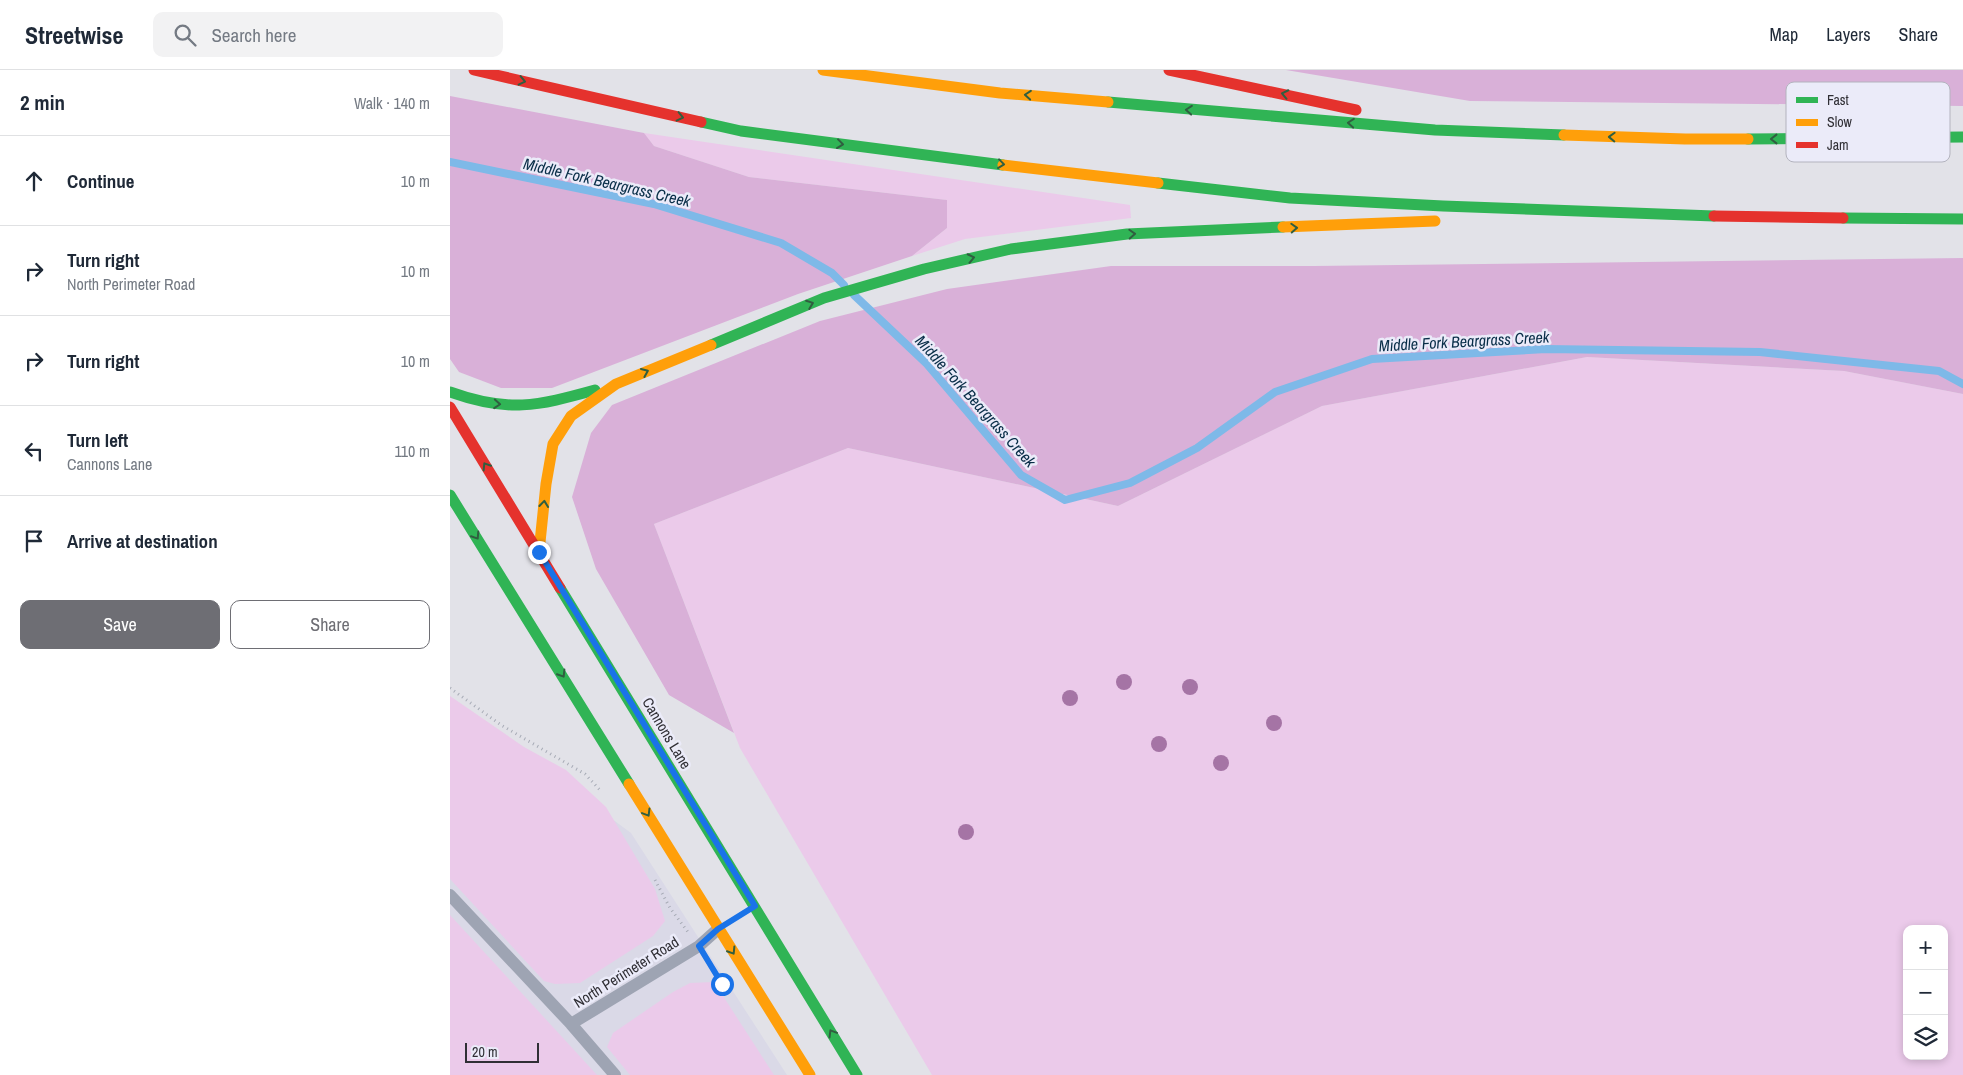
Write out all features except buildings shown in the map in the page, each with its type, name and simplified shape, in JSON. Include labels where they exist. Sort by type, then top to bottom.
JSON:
[{"type":"main road","points":[[474,70],[741,131],[1067,173],[1290,198],[1443,206],[1750,217],[1963,219]]},
{"type":"main road","points":[[823,70],[1000,93],[1435,130],[1685,139],[1786,138]]},
{"type":"main road","points":[[1169,70],[1316,100],[1435,130]]},
{"type":"main road","points":[[1950,137],[1963,137]]},
{"type":"main road","points":[[1481,219],[1618,212]]},
{"type":"main road","points":[[450,392],[485,404],[522,406],[556,401],[616,384],[824,298],[924,269],[1011,249],[1127,234],[1442,221]]},
{"type":"main road","points":[[539,552],[546,484],[553,444],[571,416],[616,384]]},
{"type":"main road","name":"Cannons Lane","points":[[450,407],[539,552],[751,908],[857,1075]]},
{"type":"main road","points":[[450,495],[722,927],[810,1075]]},
{"type":"lane","name":"North Perimeter Road","points":[[450,894],[571,1024],[699,946],[722,927]]},
{"type":"lane","points":[[571,1024],[615,1075]]},
{"type":"path","points":[[450,688],[501,725],[584,774],[602,791]]},
{"type":"path","points":[[653,875],[670,908],[699,946]]},
{"type":"shaded area","points":[[1286,70],[1963,70],[1963,106],[1950,106],[1950,82],[1786,82],[1786,104],[1470,101]]},
{"type":"shaded area","points":[[450,96],[644,133],[654,146],[749,177],[947,200],[947,228],[912,256],[798,294],[552,388],[501,388],[459,372],[450,359]]},
{"type":"shaded area","points":[[644,133],[1130,205],[1131,218],[965,239],[912,256],[947,228],[947,200],[749,177],[654,146]]},
{"type":"shaded area","points":[[1963,258],[1963,394],[1844,371],[1587,357],[1322,406],[1118,506],[848,448],[654,524],[734,733],[669,695],[596,569],[572,497],[591,433],[612,405],[820,321],[947,289],[1111,266],[1313,266]]},
{"type":"shaded area","points":[[1587,357],[1844,371],[1963,394],[1963,1075],[932,1075],[740,748],[654,524],[848,448],[1118,506],[1322,406]]},
{"type":"shaded area","points":[[450,696],[524,747],[566,770],[606,807],[655,889],[665,921],[653,936],[580,983],[555,984],[544,981],[450,879]]},
{"type":"shaded area","points":[[450,699],[631,833],[787,1075],[450,1075]]},
{"type":"shaded area","points":[[450,915],[597,1075],[450,1075]]},
{"type":"shaded area","points":[[714,982],[774,1075],[630,1075],[607,1047],[613,1033],[673,992],[690,983]]},
{"type":"waterway","name":"Middle Fork Beargrass Creek","points":[[450,162],[654,204],[781,243],[832,273],[844,285]]},
{"type":"waterway","name":"Middle Fork Beargrass Creek","points":[[854,295],[926,363],[1021,475],[1065,500],[1130,483],[1197,448],[1275,392],[1372,359],[1546,349],[1760,352],[1939,371],[1963,384]]},
{"type":"traffic: fast","points":[[1108,102],[1435,130],[1564,135]]},
{"type":"traffic: fast","points":[[701,122],[741,131],[1003,165]]},
{"type":"traffic: fast","points":[[1950,137],[1963,137]]},
{"type":"traffic: fast","points":[[1748,139],[1786,139]]},
{"type":"traffic: fast","points":[[1158,183],[1290,198],[1443,206],[1714,216]]},
{"type":"traffic: fast","points":[[1843,218],[1963,219]]},
{"type":"traffic: fast","points":[[711,345],[824,298],[924,269],[1011,249],[1127,234],[1283,227]]},
{"type":"traffic: fast","points":[[450,392],[489,403],[522,405],[556,400],[595,390]]},
{"type":"traffic: fast","points":[[450,495],[629,784]]},
{"type":"traffic: fast","points":[[560,588],[857,1075]]},
{"type":"traffic: slow","points":[[823,70],[1000,93],[1108,102]]},
{"type":"traffic: slow","points":[[1564,135],[1748,139]]},
{"type":"traffic: slow","points":[[1003,165],[1158,183]]},
{"type":"traffic: slow","points":[[1283,227],[1435,221]]},
{"type":"traffic: slow","points":[[539,552],[546,484],[553,444],[571,416],[616,384],[711,345]]},
{"type":"traffic: slow","points":[[629,784],[810,1075]]},
{"type":"traffic: jam","points":[[474,70],[701,122]]},
{"type":"traffic: jam","points":[[1169,70],[1356,110]]},
{"type":"traffic: jam","points":[[1714,216],[1843,218]]},
{"type":"traffic: jam","points":[[450,407],[560,588]]},
{"type":"route","points":[[539,552],[755,906],[718,929],[699,946],[722,984]]}]
